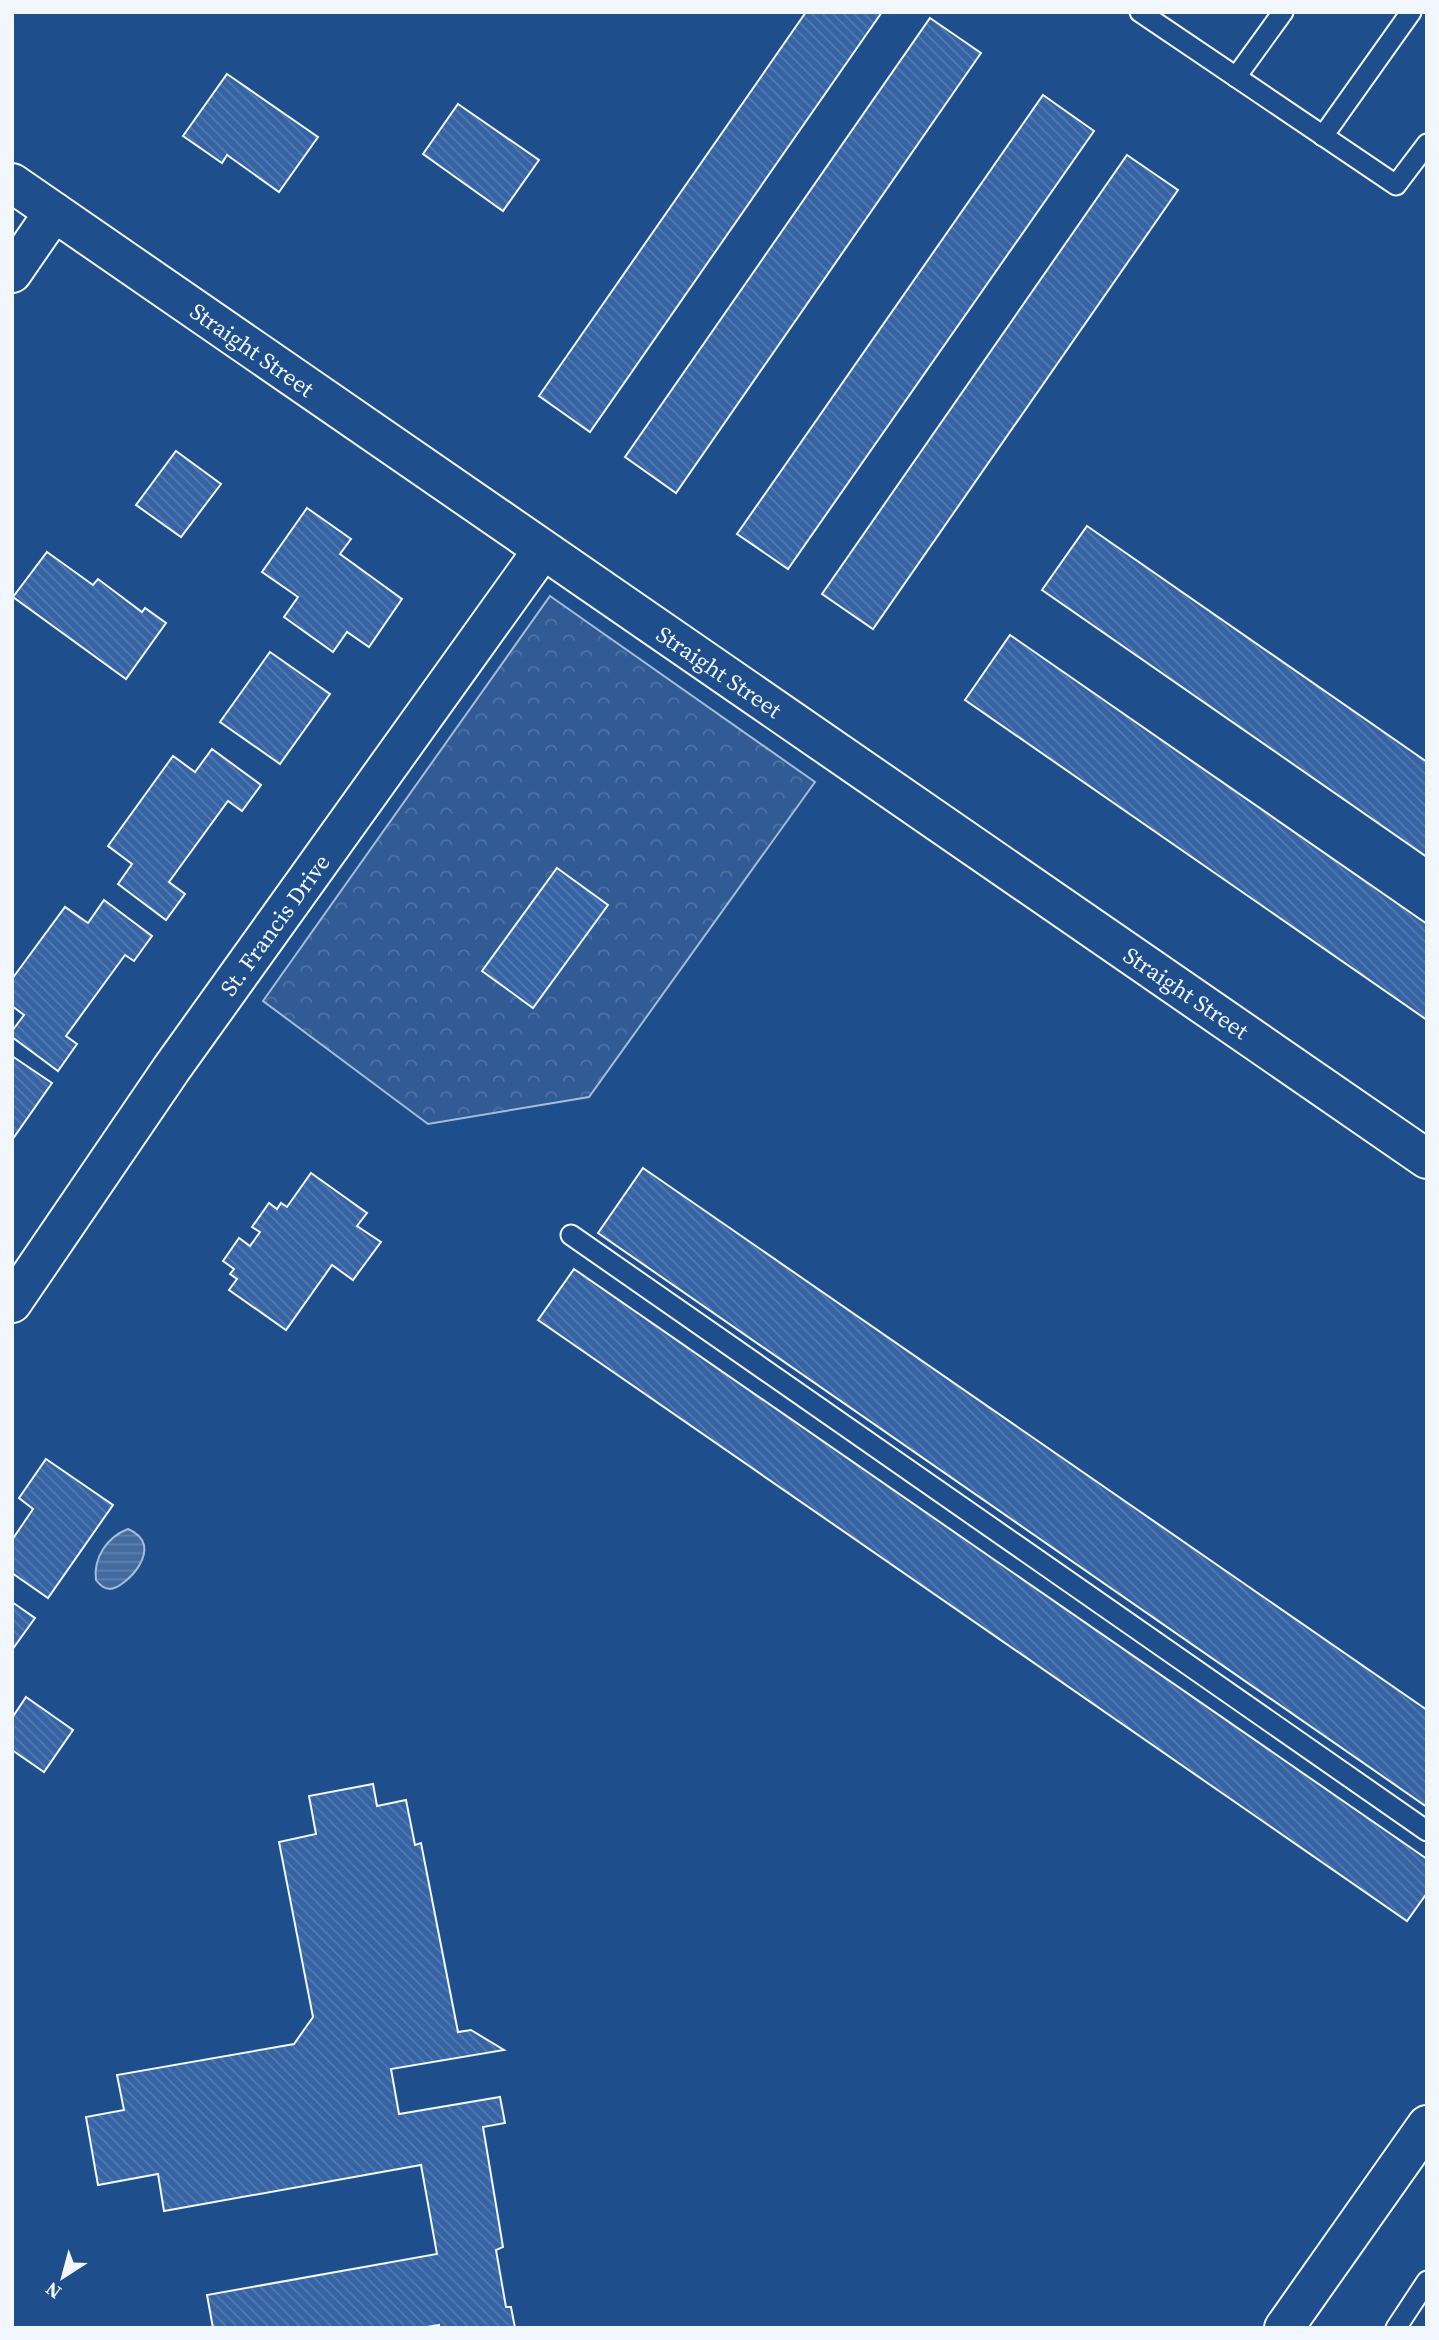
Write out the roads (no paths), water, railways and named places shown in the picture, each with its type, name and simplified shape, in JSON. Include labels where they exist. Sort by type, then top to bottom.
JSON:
[{"type":"street","name":"Straight Street","points":[[12,183],[1427,1159]]},
{"type":"street","points":[[12,273],[54,212]]},
{"type":"street","name":"St. Francis Drive","points":[[12,1303],[172,1068],[542,551]]},
{"type":"street","points":[[1284,2328],[1427,2125]]},
{"type":"lane","points":[[1140,12],[1396,186],[1427,144]]},
{"type":"lane","points":[[1236,77],[1283,12]]},
{"type":"lane","points":[[1323,136],[1411,12]]},
{"type":"lane","points":[[571,1236],[1427,1831]]},
{"type":"lane","points":[[1396,2328],[1427,2281]]}]
